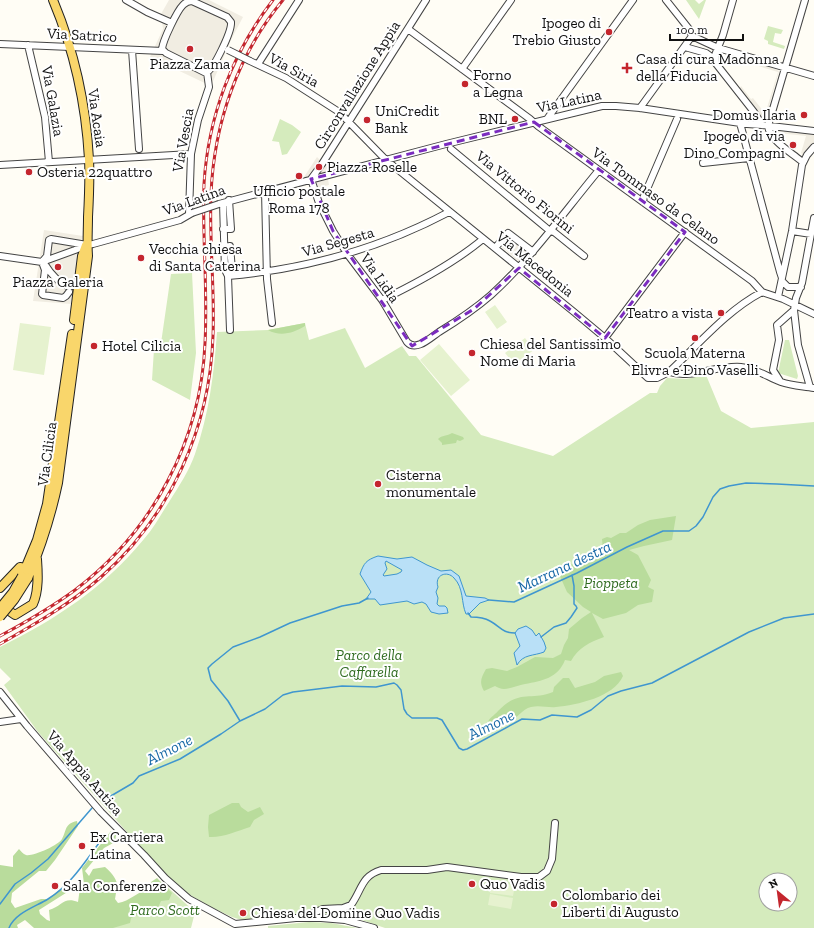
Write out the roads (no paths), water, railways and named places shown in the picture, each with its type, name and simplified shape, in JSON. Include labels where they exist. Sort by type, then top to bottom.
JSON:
[{"type":"main road","name":"Via Acaia","points":[[53,0],[70,47],[81,96],[89,160],[87,245]]},
{"type":"main road","points":[[81,282],[88,256],[87,245]]},
{"type":"main road","name":"Via Cilicia","points":[[0,608],[25,577],[26,568],[37,540],[47,504],[75,309],[81,282]]},
{"type":"main road","name":"Via Cilicia","points":[[0,617],[14,600],[36,558],[51,513],[58,483],[81,282]]},
{"type":"main road","points":[[0,604],[14,615],[33,604],[37,590],[38,573],[36,558]]},
{"type":"main road","points":[[0,588],[20,567],[26,568]]},
{"type":"street","points":[[126,0],[147,12],[172,23]]},
{"type":"street","points":[[258,64],[299,0]]},
{"type":"street","name":"Circonvallazione Appia","points":[[322,164],[426,0]]},
{"type":"street","points":[[462,69],[512,0]]},
{"type":"street","points":[[547,119],[633,0]]},
{"type":"street","points":[[666,0],[689,29],[692,36],[718,48],[814,76]]},
{"type":"street","points":[[715,62],[715,55],[733,0]]},
{"type":"street","points":[[765,125],[785,68],[805,0]]},
{"type":"street","points":[[184,2],[197,2],[230,19],[231,22],[231,28],[225,48],[207,72],[204,72],[163,51],[162,46],[164,41],[184,2]]},
{"type":"street","name":"Via Tommaso da Celano","points":[[408,29],[538,126],[752,281],[762,292]]},
{"type":"street","points":[[640,108],[692,36]]},
{"type":"street","name":"Via Satrico","points":[[0,44],[163,51]]},
{"type":"street","name":"Via Galazia","points":[[28,45],[43,105],[49,162]]},
{"type":"street","points":[[685,47],[706,53],[715,62],[774,138],[800,160]]},
{"type":"street","name":"Via Siria","points":[[225,48],[290,80],[335,109],[349,121],[386,160]]},
{"type":"street","points":[[132,50],[139,149]]},
{"type":"street","name":"Via Vescia","points":[[190,213],[191,154],[198,120],[209,87],[207,72]]},
{"type":"street","name":"Via Latina","points":[[335,173],[534,122],[606,106],[640,108],[740,123],[814,131]]},
{"type":"street","points":[[643,202],[644,196],[678,119]]},
{"type":"street","points":[[740,123],[782,279],[788,287],[801,287]]},
{"type":"street","points":[[778,297],[792,231],[802,165],[807,155],[814,147]]},
{"type":"street","name":"Via Vittorio Fiorini","points":[[451,149],[550,231],[554,232],[584,256]]},
{"type":"street","points":[[0,165],[191,154]]},
{"type":"street","points":[[703,164],[749,158]]},
{"type":"street","name":"Via Macedonia","points":[[386,160],[604,338],[648,378],[657,378],[669,372]]},
{"type":"street","points":[[311,179],[322,164],[330,171],[335,173]]},
{"type":"street","points":[[519,268],[599,170]]},
{"type":"street","points":[[311,179],[335,173]]},
{"type":"street","name":"Via Latina","points":[[87,245],[180,220],[190,213],[223,202],[311,179]]},
{"type":"street","name":"Via Lidia","points":[[311,179],[316,198],[326,219],[348,254],[382,300],[407,342],[412,346],[418,345],[474,309],[519,268]]},
{"type":"street","points":[[265,191],[267,273],[272,323]]},
{"type":"street","points":[[223,202],[231,229],[223,229],[224,246],[230,246],[232,270],[228,276],[230,330]]},
{"type":"street","name":"Via Segesta","points":[[228,276],[267,273],[313,264],[348,254],[401,236],[450,212]]},
{"type":"street","points":[[669,372],[680,375],[688,375],[722,367],[743,367],[750,368],[780,382],[794,386],[812,388],[798,345],[794,307],[801,287],[814,218]]},
{"type":"street","points":[[792,231],[811,234]]},
{"type":"street","points":[[604,338],[685,232]]},
{"type":"street","points":[[495,248],[508,233],[533,252]]},
{"type":"street","points":[[42,262],[47,256],[51,239],[87,245]]},
{"type":"street","points":[[382,300],[440,269],[483,239]]},
{"type":"street","points":[[0,256],[42,262],[87,245]]},
{"type":"street","points":[[42,262],[52,274],[63,283],[73,300],[75,309]]},
{"type":"street","points":[[42,262],[45,270],[42,294],[63,298],[69,292]]},
{"type":"street","points":[[63,283],[71,286],[81,282]]},
{"type":"street","points":[[669,372],[744,302],[762,292],[778,297],[794,307],[814,314]]},
{"type":"street","points":[[780,382],[773,370],[779,340],[777,325],[794,307]]},
{"type":"street","name":"Via Appia Antica","points":[[0,692],[21,719],[101,812],[165,878],[189,899],[237,926],[296,918],[321,918],[345,920],[374,928]]},
{"type":"street","points":[[0,722],[21,719]]},
{"type":"street","points":[[296,918],[323,910],[343,908],[351,905],[363,882],[375,872],[381,870],[427,870],[447,867],[521,877],[539,877],[547,870],[552,859],[555,823]]},
{"type":"water","points":[[378,556],[397,559],[412,557],[441,571],[451,570],[459,576],[466,596],[485,598],[489,600],[480,603],[469,614],[466,614],[461,591],[457,582],[448,574],[445,574],[438,579],[438,587],[436,592],[438,598],[437,604],[439,606],[445,606],[448,613],[439,614],[431,612],[426,604],[422,602],[414,604],[407,601],[380,605],[375,599],[366,599],[371,592],[360,574],[366,562]],"holes":[[[386,561],[402,570],[397,574],[383,575],[387,569],[385,563]]]},
{"type":"water","points":[[526,626],[532,630],[536,636],[539,633],[546,648],[544,652],[522,659],[517,665],[514,653],[520,646],[515,633],[518,629]]},
{"type":"waterway","name":"Marrana destra","points":[[489,600],[514,602],[663,531],[689,531],[696,526],[703,517],[713,497],[720,489],[746,483],[814,486]]},
{"type":"waterway","points":[[541,637],[554,627],[566,623],[577,608],[574,604],[574,586],[572,575]]},
{"type":"waterway","name":"Marrana destra","points":[[240,721],[228,701],[211,680],[208,668],[212,664],[233,647],[260,637],[290,623],[342,606],[359,603],[368,598]]},
{"type":"waterway","points":[[468,613],[471,617],[486,619],[504,631],[515,633]]},
{"type":"waterway","name":"Almone","points":[[104,800],[133,783],[139,776],[180,759],[240,721],[265,709],[283,695],[293,692],[342,686],[376,687],[394,683],[401,690],[404,709],[407,714],[412,718],[437,718],[442,720],[459,748],[463,750],[522,719],[540,720],[552,715],[577,717],[591,710],[608,696],[652,683],[749,632],[784,618],[814,614]]},
{"type":"waterway","name":"Almone","points":[[0,904],[15,884],[48,859],[92,808]]},
{"type":"waterway","points":[[9,928],[21,914],[48,899],[64,887],[78,872],[102,839]]},
{"type":"railway","points":[[0,636],[29,620],[75,590],[103,566],[128,540],[149,511],[168,481],[183,448],[194,414],[201,379],[205,343],[206,303],[204,184],[206,159],[211,134],[217,110],[234,64],[258,20],[273,0]]},
{"type":"railway","points":[[0,644],[64,605],[100,578],[125,554],[147,527],[166,499],[182,469],[204,404],[210,370],[213,336],[211,194],[217,141],[223,116],[241,66],[253,43],[283,0]]},
{"type":"place","name":"Ipogeo di Trebio Giusto","points":[[609,32]]},
{"type":"place","name":"Piazza Zama","points":[[190,49]]},
{"type":"place","name":"Casa di cura Madonna della Fiducia","points":[[627,68]]},
{"type":"place","name":"Forno a Legna","points":[[465,84]]},
{"type":"place","name":"Domus Ilaria","points":[[804,115]]},
{"type":"place","name":"BNL","points":[[515,119]]},
{"type":"place","name":"UniCredit Bank","points":[[367,120]]},
{"type":"place","name":"Ipogeo di via Dino Compagni","points":[[793,145]]},
{"type":"place","name":"Piazza Roselle","points":[[319,167]]},
{"type":"place","name":"Osteria 22quattro","points":[[29,172]]},
{"type":"place","name":"Ufficio postale Roma 178","points":[[299,176]]},
{"type":"place","name":"Vecchia chiesa di Santa Caterina","points":[[141,258]]},
{"type":"place","name":"Piazza Galeria","points":[[58,267]]},
{"type":"place","name":"Teatro a vista","points":[[721,313]]},
{"type":"place","name":"Scuola Materna Elivra e Dino Vaselli","points":[[695,338]]},
{"type":"place","name":"Hotel Cilicia","points":[[94,346]]},
{"type":"place","name":"Chiesa del Santissimo Nome di Maria","points":[[472,353]]},
{"type":"place","name":"Cisterna monumentale","points":[[378,484]]},
{"type":"place","name":"Ex Cartiera Latina","points":[[82,846]]},
{"type":"place","name":"Quo Vadis","points":[[472,884]]},
{"type":"place","name":"Sala Conferenze","points":[[55,886]]},
{"type":"place","name":"Colombario dei Liberti di Augusto","points":[[554,904]]},
{"type":"place","name":"Chiesa del Domine Quo Vadis","points":[[243,913]]},
{"type":"park label","name":"Pioppeta","points":[[611,583]]},
{"type":"park label","name":"Parco della Caffarella","points":[[369,664]]},
{"type":"park label","name":"Parco Scott","points":[[165,910]]}]
